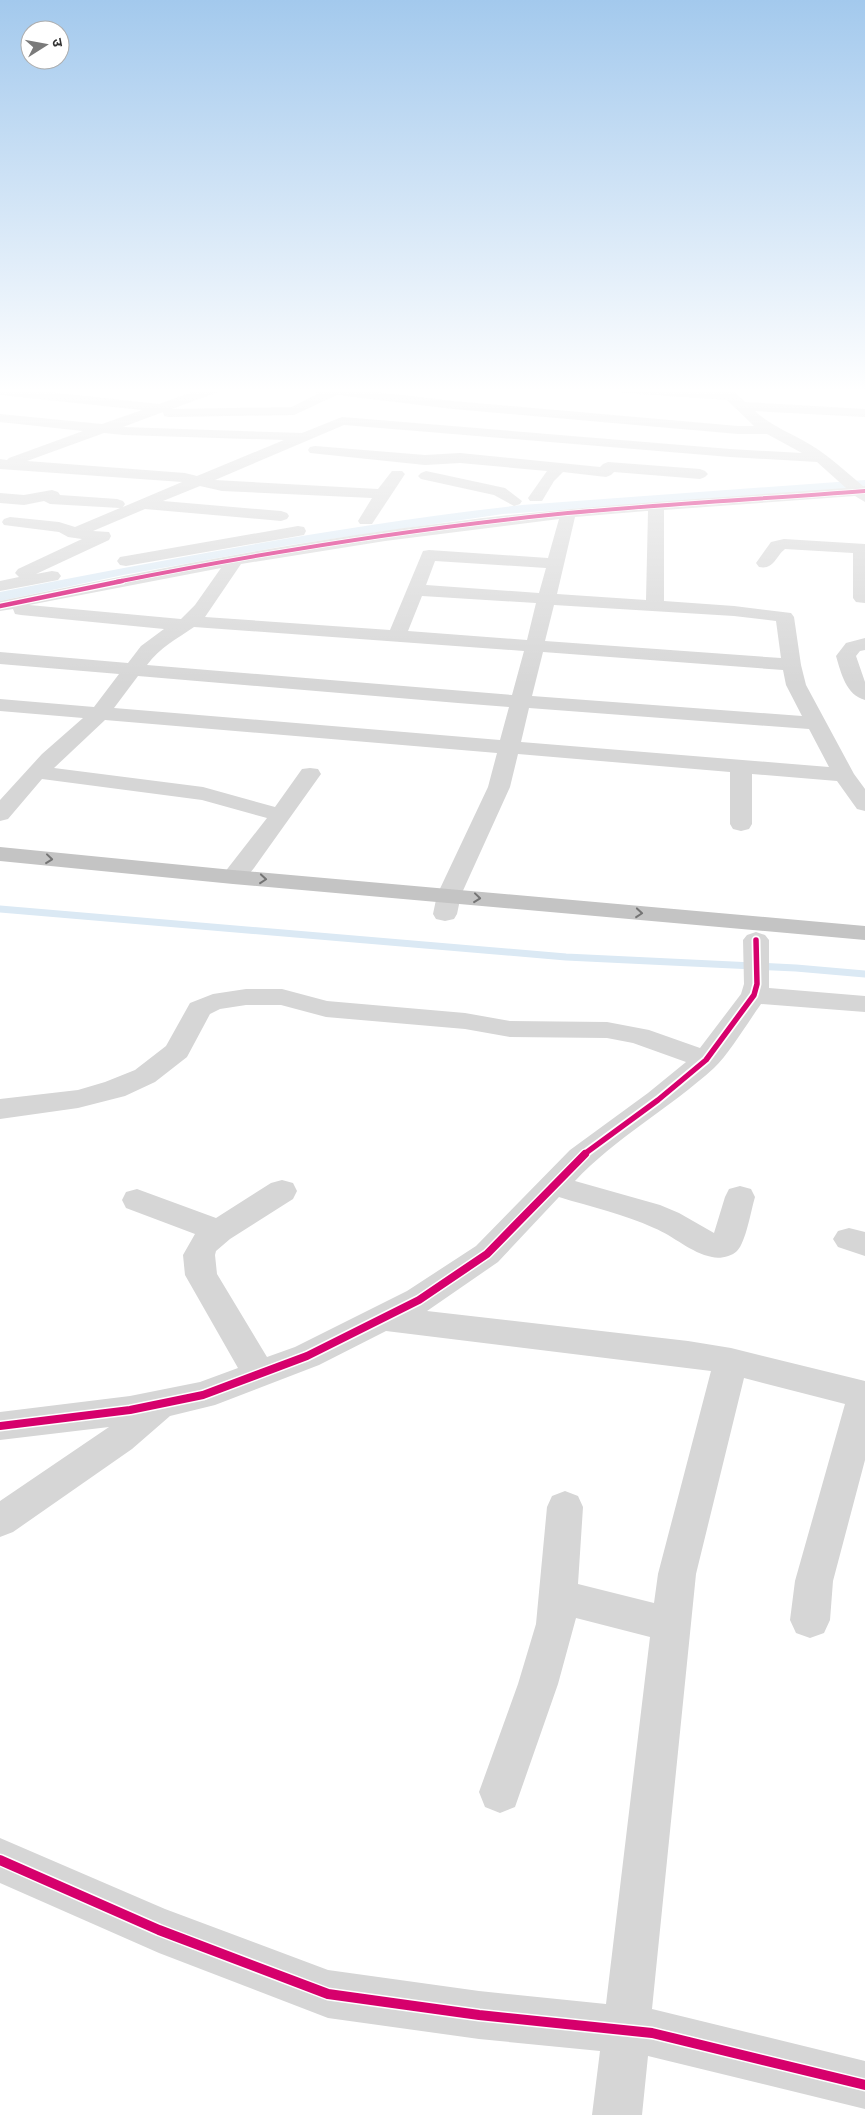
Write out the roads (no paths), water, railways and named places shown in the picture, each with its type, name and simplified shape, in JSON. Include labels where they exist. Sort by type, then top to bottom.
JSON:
[{"type":"highway","points":[[0,854],[233,877],[447,905],[756,969],[865,948]]},
{"type":"highway","points":[[0,871],[447,905],[865,933]]},
{"type":"street","points":[[33,524],[59,488]]},
{"type":"street","points":[[22,582],[23,574],[88,535],[143,505],[187,488]]},
{"type":"street","points":[[10,522],[63,528],[88,535],[169,507],[215,488]]},
{"type":"street","points":[[246,488],[382,494]]},
{"type":"street","points":[[269,535],[302,488]]},
{"type":"street","points":[[366,521],[387,488]]},
{"type":"street","points":[[480,488],[499,491],[514,501]]},
{"type":"street","points":[[536,498],[542,488]]},
{"type":"street","points":[[0,607],[235,560],[432,529],[568,514],[856,488]]},
{"type":"street","points":[[487,505],[555,497]]},
{"type":"street","points":[[0,498],[24,500],[51,498],[117,504]]},
{"type":"street","points":[[143,505],[281,516]]},
{"type":"street","points":[[655,606],[654,536],[656,506]]},
{"type":"street","points":[[447,905],[499,787],[568,514]]},
{"type":"street","points":[[346,524],[384,518]]},
{"type":"street","points":[[107,565],[317,528]]},
{"type":"street","points":[[765,562],[777,546],[784,544],[863,549],[862,598]]},
{"type":"street","points":[[396,637],[429,555],[556,564]]},
{"type":"street","points":[[0,814],[37,772],[98,715],[148,650],[165,636],[188,623],[202,609],[235,560]]},
{"type":"street","points":[[0,586],[69,572]]},
{"type":"street","points":[[414,590],[734,611],[785,617],[790,665],[796,685],[844,775],[865,804]]},
{"type":"street","points":[[0,607],[188,623],[790,665]]},
{"type":"street","points":[[865,644],[853,647],[846,656],[854,682],[865,694]]},
{"type":"street","points":[[0,658],[521,702],[816,723]]},
{"type":"street","points":[[0,705],[98,715],[844,775]]},
{"type":"street","points":[[741,767],[741,824]]},
{"type":"street","points":[[37,772],[196,792],[281,815]]},
{"type":"street","points":[[233,877],[310,774]]},
{"type":"street","points":[[0,1426],[130,1410],[203,1395],[307,1356],[419,1300],[487,1254],[580,1157],[658,1100],[706,1060],[756,969],[865,1004]]},
{"type":"street","points":[[0,1109],[78,1099],[115,1089],[145,1076],[177,1051],[199,1010],[213,1002],[246,997],[282,997],[326,1009],[465,1021],[510,1028],[606,1030],[639,1036],[706,1060]]},
{"type":"street","points":[[554,1185],[649,1213],[668,1221],[712,1246],[719,1247],[726,1243],[740,1197]]},
{"type":"street","points":[[259,1374],[201,1275],[199,1255],[203,1245],[218,1231],[282,1192]]},
{"type":"street","points":[[137,1200],[218,1231]]},
{"type":"street","points":[[382,1318],[492,1329],[688,1354],[730,1361],[865,1395],[814,1581],[810,1620]]},
{"type":"street","points":[[617,2115],[677,1574],[730,1361]]},
{"type":"street","points":[[0,1521],[119,1439],[160,1404]]},
{"type":"street","points":[[500,1792],[556,1624],[565,1507]]},
{"type":"street","points":[[557,1596],[672,1624]]},
{"type":"street","points":[[0,1860],[159,1930],[328,1994],[479,2015],[652,2033],[865,2084]]},
{"type":"waterway","points":[[0,909],[566,957],[796,968],[865,974]]}]
